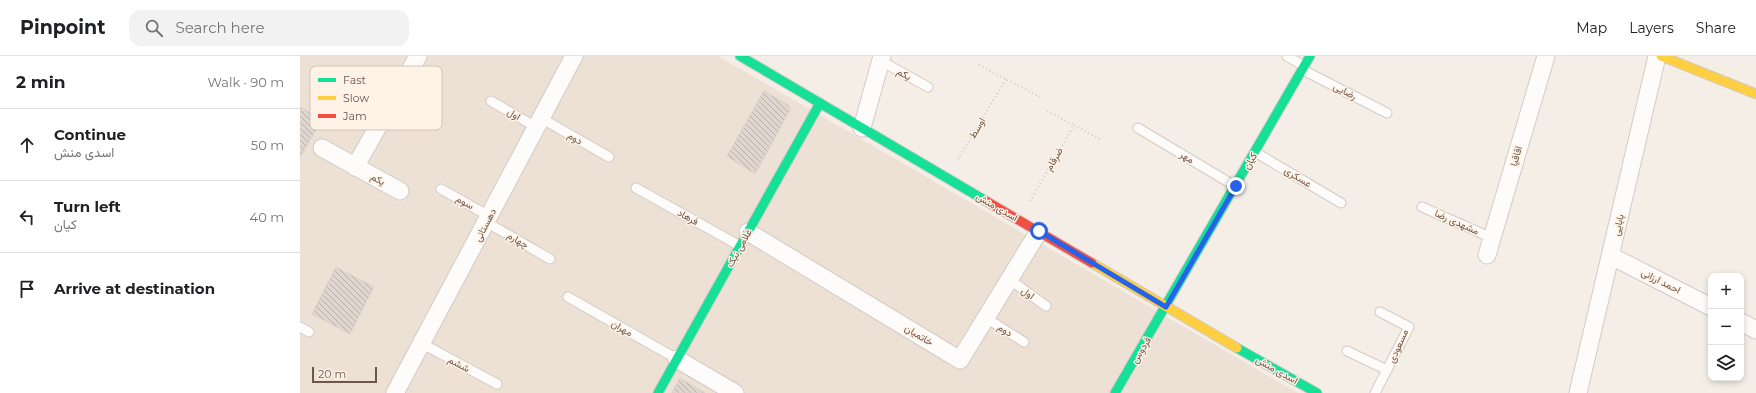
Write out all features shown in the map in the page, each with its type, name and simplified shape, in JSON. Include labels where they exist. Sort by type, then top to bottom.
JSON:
[{"type":"street","points":[[412,66],[418,56]]},
{"type":"street","name":"دهستانی","points":[[395,393],[574,56]]},
{"type":"street","name":"اسدی منش","points":[[740,56],[1019,219],[1306,390]]},
{"type":"street","name":"کیان","points":[[1166,307],[1310,56]]},
{"type":"street","name":"اقاقیا","points":[[1486,255],[1546,56]]},
{"type":"street","name":"بابایی","points":[[1578,393],[1657,56]]},
{"type":"street","points":[[1661,56],[1756,94]]},
{"type":"street","points":[[862,128],[881,58]]},
{"type":"street","name":"غلامی نیک","points":[[658,393],[820,103]]},
{"type":"street","points":[[322,148],[355,167],[376,130]]},
{"type":"street","name":"یکم","points":[[355,167],[400,191]]},
{"type":"street","name":"خاتمیان","points":[[744,239],[960,360],[1039,231]]},
{"type":"street","name":"احمد ارزانی","points":[[1611,256],[1708,305]]},
{"type":"street","name":"فردوس","points":[[1115,393],[1166,307]]},
{"type":"street","points":[[1744,324],[1756,330]]},
{"type":"street","points":[[677,359],[735,393]]},
{"type":"lane","name":"رضایی","points":[[1287,56],[1303,68],[1387,113]]},
{"type":"lane","name":"یکم","points":[[881,58],[928,87]]},
{"type":"lane","name":"اول","points":[[492,101],[538,123]]},
{"type":"lane","name":"دوم","points":[[538,123],[609,157]]},
{"type":"lane","name":"مهر","points":[[1138,128],[1236,186]]},
{"type":"lane","name":"عسکری","points":[[1255,152],[1341,203]]},
{"type":"lane","name":"فرهاد","points":[[636,188],[744,239]]},
{"type":"lane","name":"سوم","points":[[441,189],[488,219]]},
{"type":"lane","name":"مشهدی رضا","points":[[1422,207],[1492,238]]},
{"type":"lane","name":"چهارم","points":[[488,219],[550,259]]},
{"type":"lane","name":"اول","points":[[1009,279],[1046,306]]},
{"type":"lane","name":"مهران","points":[[568,297],[677,359]]},
{"type":"lane","name":"مسعودی","points":[[1375,393],[1409,327],[1380,312]]},
{"type":"lane","name":"دوم","points":[[986,318],[1024,342]]},
{"type":"lane","points":[[300,327],[309,332]]},
{"type":"lane","name":"ششم","points":[[422,343],[497,384]]},
{"type":"lane","points":[[1347,351],[1387,370]]},
{"type":"path","points":[[979,65],[1040,97]]},
{"type":"path","name":"اوسط","points":[[947,177],[1006,79]]},
{"type":"path","points":[[1047,111],[1100,139]]},
{"type":"path","name":"ضرقام","points":[[1019,219],[1074,125]]},
{"type":"shaded area","points":[[300,56],[718,56],[1298,393],[300,393]]},
{"type":"building","points":[[764,91],[788,105],[790,110],[755,174],[727,156]]},
{"type":"building","points":[[300,107],[310,112],[310,130],[316,130],[300,158]]},
{"type":"building","points":[[336,267],[374,287],[350,334],[312,314]]},
{"type":"building","points":[[680,378],[705,393],[672,393]]},
{"type":"traffic: fast","points":[[740,56],[986,201]]},
{"type":"traffic: fast","points":[[1115,393],[1310,56]]},
{"type":"traffic: fast","points":[[658,393],[820,103]]},
{"type":"traffic: fast","points":[[1237,348],[1317,393]]},
{"type":"traffic: slow","points":[[1661,56],[1756,94]]},
{"type":"traffic: slow","points":[[1092,263],[1237,348]]},
{"type":"traffic: jam","points":[[986,201],[1092,263]]},
{"type":"route","points":[[1039,231],[1166,307],[1236,186]]}]
